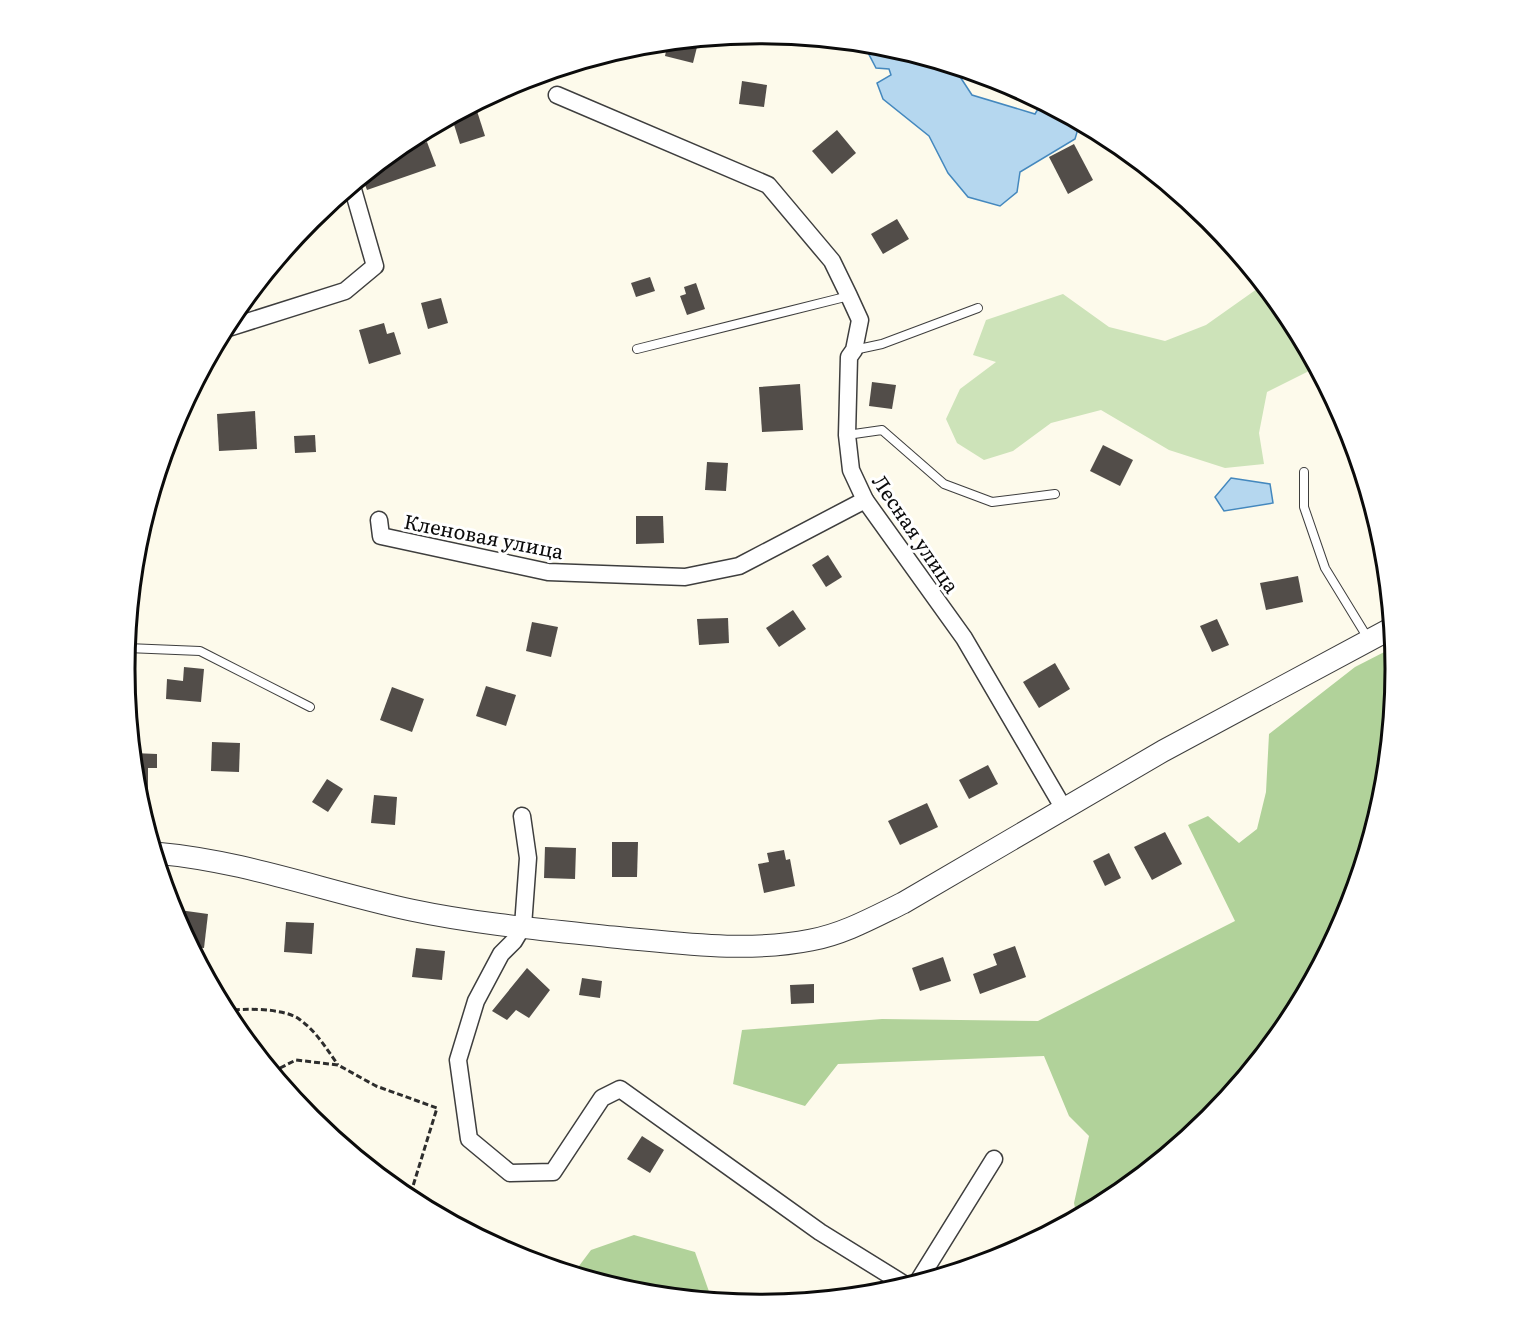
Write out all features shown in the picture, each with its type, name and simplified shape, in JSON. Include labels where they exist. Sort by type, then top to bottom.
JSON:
[{"type":"street","name":"Лесная улица","points":[[557,95],[768,185],[832,261],[860,320],[854,350],[849,357],[847,435],[851,470],[865,500],[964,638],[1064,809]]},
{"type":"street","points":[[238,325],[345,291],[375,266],[354,194]]},
{"type":"street","name":"Кленовая улица","points":[[379,520],[381,536],[548,572],[685,577],[739,566],[865,500]]},
{"type":"street","points":[[163,854],[250,867],[410,910],[523,926],[699,945],[757,947],[813,940],[862,923],[903,903],[1163,751],[1385,632]]},
{"type":"street","points":[[522,816],[528,858],[523,926],[514,941],[501,954],[476,1001],[459,1060],[469,1139],[510,1173],[553,1172],[602,1098],[620,1089],[820,1232],[896,1279]]},
{"type":"street","points":[[923,1273],[994,1159]]},
{"type":"lane","points":[[637,349],[849,296]]},
{"type":"lane","points":[[854,350],[882,344],[978,308]]},
{"type":"lane","points":[[847,435],[882,430],[944,484],[992,502],[1055,494]]},
{"type":"lane","points":[[1304,472],[1304,507],[1325,568],[1369,640]]},
{"type":"lane","points":[[136,648],[200,651],[310,707]]},
{"type":"path","points":[[236,1010],[247,1008],[297,1017],[319,1036],[338,1065]]},
{"type":"path","points":[[279,1068],[296,1060],[338,1065],[376,1086],[437,1108],[412,1188]]},
{"type":"green space","points":[[1257,289],[1281,321],[1310,371],[1267,392],[1259,433],[1264,464],[1225,468],[1169,450],[1101,410],[1051,423],[1013,451],[984,460],[957,443],[946,419],[960,389],[996,362],[973,355],[986,320],[1063,294],[1109,327],[1165,341],[1206,325]]},
{"type":"green space","points":[[1386,651],[1385,710],[1381,751],[1365,831],[1353,870],[1321,946],[1281,1017],[1231,1081],[1173,1139],[1108,1189],[1075,1210],[1074,1203],[1089,1136],[1069,1116],[1044,1056],[838,1064],[805,1106],[733,1084],[742,1030],[882,1019],[1038,1021],[1235,921],[1188,825],[1208,816],[1239,843],[1257,829],[1266,792],[1269,734],[1355,667]]},
{"type":"green space","points":[[634,1235],[695,1252],[709,1292],[638,1282],[578,1267],[591,1250]]},
{"type":"water","points":[[868,54],[922,65],[960,76],[972,95],[1035,114],[1038,109],[1078,130],[1075,139],[1020,172],[1017,192],[1000,206],[968,197],[948,173],[929,136],[883,99],[877,83],[891,75],[889,69],[876,68]]},
{"type":"water","points":[[1231,478],[1270,484],[1273,503],[1224,511],[1215,497]]},
{"type":"building","points":[[697,47],[693,63],[665,56],[666,51]]},
{"type":"building","points":[[742,81],[767,85],[764,107],[739,104]]},
{"type":"building","points":[[477,112],[485,136],[460,144],[454,124]]},
{"type":"building","points":[[837,130],[856,153],[832,174],[812,151]]},
{"type":"building","points":[[427,142],[436,166],[367,190],[365,185],[421,144]]},
{"type":"building","points":[[1074,144],[1093,180],[1068,194],[1049,157]]},
{"type":"building","points":[[897,219],[909,239],[883,254],[871,234]]},
{"type":"building","points":[[650,277],[655,291],[636,297],[631,283]]},
{"type":"building","points":[[696,283],[705,309],[687,315],[680,296],[686,294],[684,287]]},
{"type":"building","points":[[441,298],[448,323],[428,329],[421,303]]},
{"type":"building","points":[[384,323],[387,334],[394,332],[401,354],[369,364],[359,330]]},
{"type":"building","points":[[872,382],[896,385],[892,409],[869,406]]},
{"type":"building","points":[[800,384],[803,430],[762,432],[759,387]]},
{"type":"building","points":[[255,411],[257,449],[219,451],[217,414]]},
{"type":"building","points":[[315,435],[316,452],[295,453],[294,436]]},
{"type":"building","points":[[1103,445],[1133,460],[1120,486],[1090,471]]},
{"type":"building","points":[[707,462],[728,463],[726,491],[705,490]]},
{"type":"building","points":[[636,516],[663,516],[664,543],[636,544]]},
{"type":"building","points":[[828,555],[842,577],[826,587],[812,565]]},
{"type":"building","points":[[1298,576],[1303,602],[1266,610],[1260,583]]},
{"type":"building","points":[[793,610],[806,629],[779,647],[766,628]]},
{"type":"building","points":[[728,618],[729,643],[699,645],[697,619]]},
{"type":"building","points":[[1217,619],[1229,645],[1212,652],[1200,626]]},
{"type":"building","points":[[532,622],[558,627],[551,657],[526,651]]},
{"type":"building","points":[[1055,663],[1070,689],[1039,708],[1023,682]]},
{"type":"building","points":[[184,667],[204,669],[201,702],[166,699],[167,679],[183,681]]},
{"type":"building","points":[[486,686],[516,695],[506,726],[476,716]]},
{"type":"building","points":[[392,687],[424,699],[412,732],[380,720]]},
{"type":"building","points":[[212,742],[240,743],[239,772],[211,771]]},
{"type":"building","points":[[140,753],[157,754],[157,768],[148,768],[148,789]]},
{"type":"building","points":[[988,765],[998,784],[969,799],[959,780]]},
{"type":"building","points":[[327,779],[343,789],[328,812],[312,802]]},
{"type":"building","points":[[374,795],[397,797],[395,825],[371,823]]},
{"type":"building","points":[[927,803],[938,827],[900,845],[888,821]]},
{"type":"building","points":[[1165,832],[1182,864],[1152,880],[1134,847]]},
{"type":"building","points":[[612,842],[638,842],[637,877],[612,877]]},
{"type":"building","points":[[545,847],[576,848],[575,879],[544,878]]},
{"type":"building","points":[[784,850],[786,860],[790,859],[795,886],[764,893],[758,864],[769,862],[767,853]]},
{"type":"building","points":[[1109,853],[1121,878],[1105,886],[1093,861]]},
{"type":"building","points":[[184,911],[208,914],[204,948],[201,948]]},
{"type":"building","points":[[286,922],[314,923],[312,954],[284,952]]},
{"type":"building","points":[[1015,946],[1026,977],[980,994],[973,974],[997,965],[993,954]]},
{"type":"building","points":[[416,948],[445,951],[442,980],[412,977]]},
{"type":"building","points":[[943,957],[951,981],[920,991],[912,968]]},
{"type":"building","points":[[527,968],[550,990],[529,1018],[516,1010],[507,1020],[492,1011]]},
{"type":"building","points":[[582,978],[602,981],[600,998],[579,995]]},
{"type":"building","points":[[814,984],[814,1003],[791,1004],[790,985]]},
{"type":"building","points":[[642,1136],[664,1150],[650,1173],[627,1159]]}]
